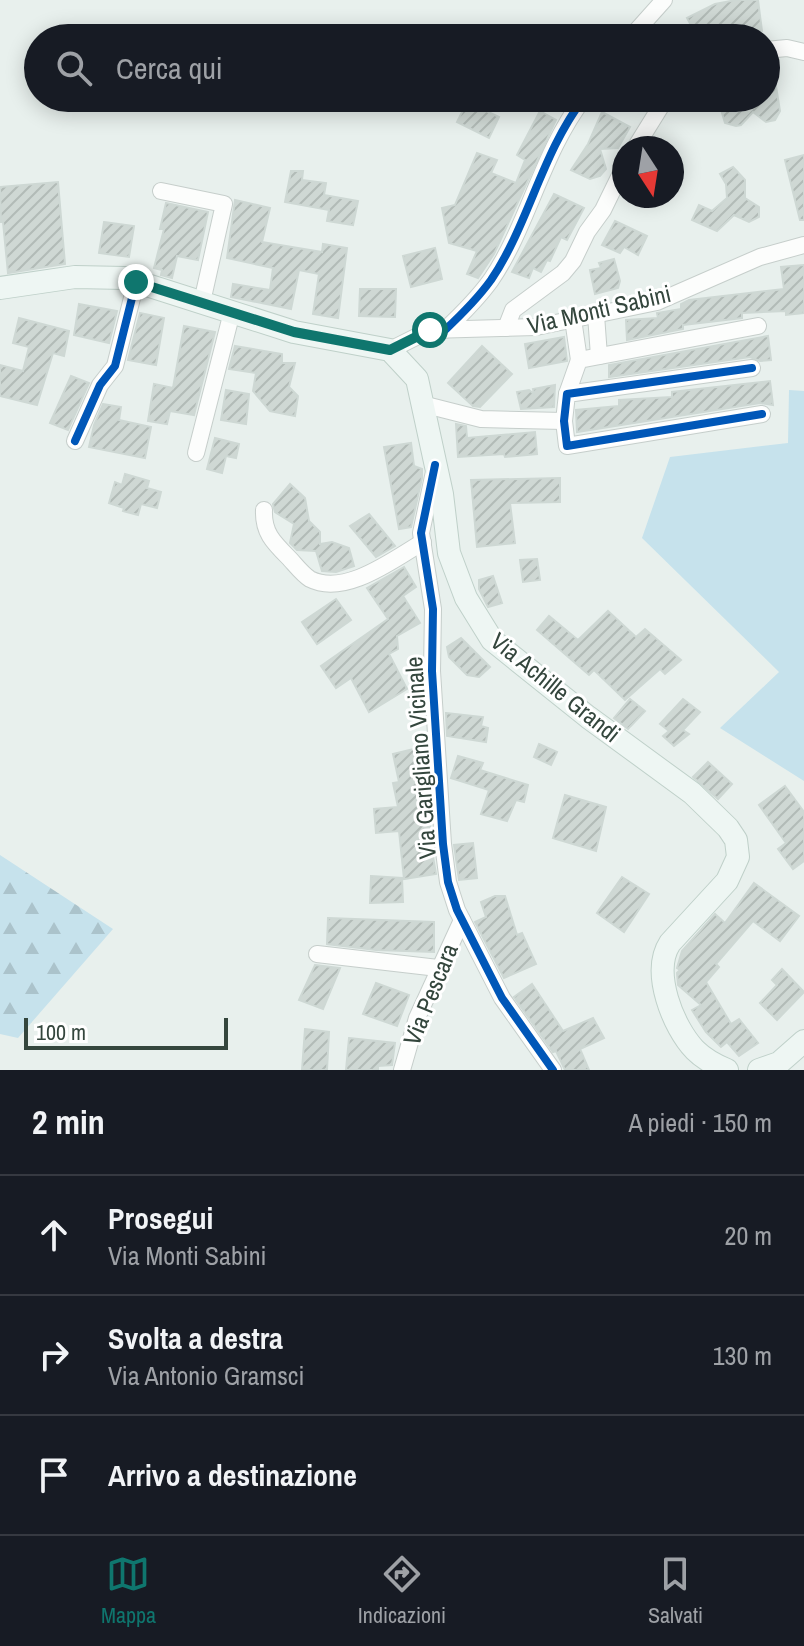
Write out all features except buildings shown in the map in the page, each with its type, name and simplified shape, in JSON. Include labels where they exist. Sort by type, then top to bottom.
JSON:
[{"type":"main road","points":[[0,288],[75,277],[125,278],[294,332],[390,350]]},
{"type":"main road","name":"Via Achille Grandi","points":[[390,350],[417,379],[449,553],[466,598],[492,640],[588,717],[692,793],[736,840],[739,850],[735,868],[717,895],[670,943],[661,968],[664,989],[681,1031],[701,1056],[727,1070]]},
{"type":"main road","points":[[759,1070],[784,1060],[804,1041]]},
{"type":"street","points":[[643,24],[664,0]]},
{"type":"street","points":[[780,49],[804,52]]},
{"type":"street","points":[[445,330],[492,279],[565,125],[574,112]]},
{"type":"street","points":[[642,136],[657,112]]},
{"type":"street","points":[[161,191],[224,204],[202,302]]},
{"type":"street","points":[[506,328],[513,310],[563,273],[573,261],[612,192]]},
{"type":"street","name":"Via Monti Sabini","points":[[390,350],[430,330],[536,327],[657,302],[760,257],[804,245]]},
{"type":"street","points":[[75,441],[100,385],[115,366],[136,282]]},
{"type":"street","points":[[196,453],[232,312]]},
{"type":"street","points":[[596,315],[599,356]]},
{"type":"street","points":[[573,319],[579,360],[567,394],[564,421],[567,446],[762,414]]},
{"type":"street","points":[[579,360],[758,326]]},
{"type":"street","points":[[567,394],[752,368]]},
{"type":"street","points":[[422,404],[481,419],[564,421]]},
{"type":"street","name":"Via Garigliano Vicinale","points":[[435,465],[421,533],[433,609],[432,671],[443,844],[450,889],[462,920],[502,998],[553,1070]]},
{"type":"street","points":[[264,510],[263,524],[270,539],[310,579],[334,583],[366,576],[423,542]]},
{"type":"street","name":"Via Pescara","points":[[402,1070],[413,1028],[462,920]]},
{"type":"street","points":[[317,954],[438,968]]},
{"type":"green space","points":[[789,390],[804,391],[804,781],[720,728],[779,672],[642,538],[670,457],[788,443]]},
{"type":"green space","points":[[0,855],[113,929],[18,1038],[0,1034]]},
{"type":"cycle path","points":[[445,330],[481,293],[504,259],[546,165],[574,112]]},
{"type":"cycle path","points":[[75,441],[100,385],[115,366],[136,282]]},
{"type":"cycle path","points":[[752,368],[567,394],[564,421],[567,446],[762,414]]},
{"type":"cycle path","points":[[435,465],[421,533],[433,609],[432,671],[448,882],[457,910],[502,998],[553,1070]]},
{"type":"route","points":[[136,282],[294,332],[390,350],[430,330]]}]
